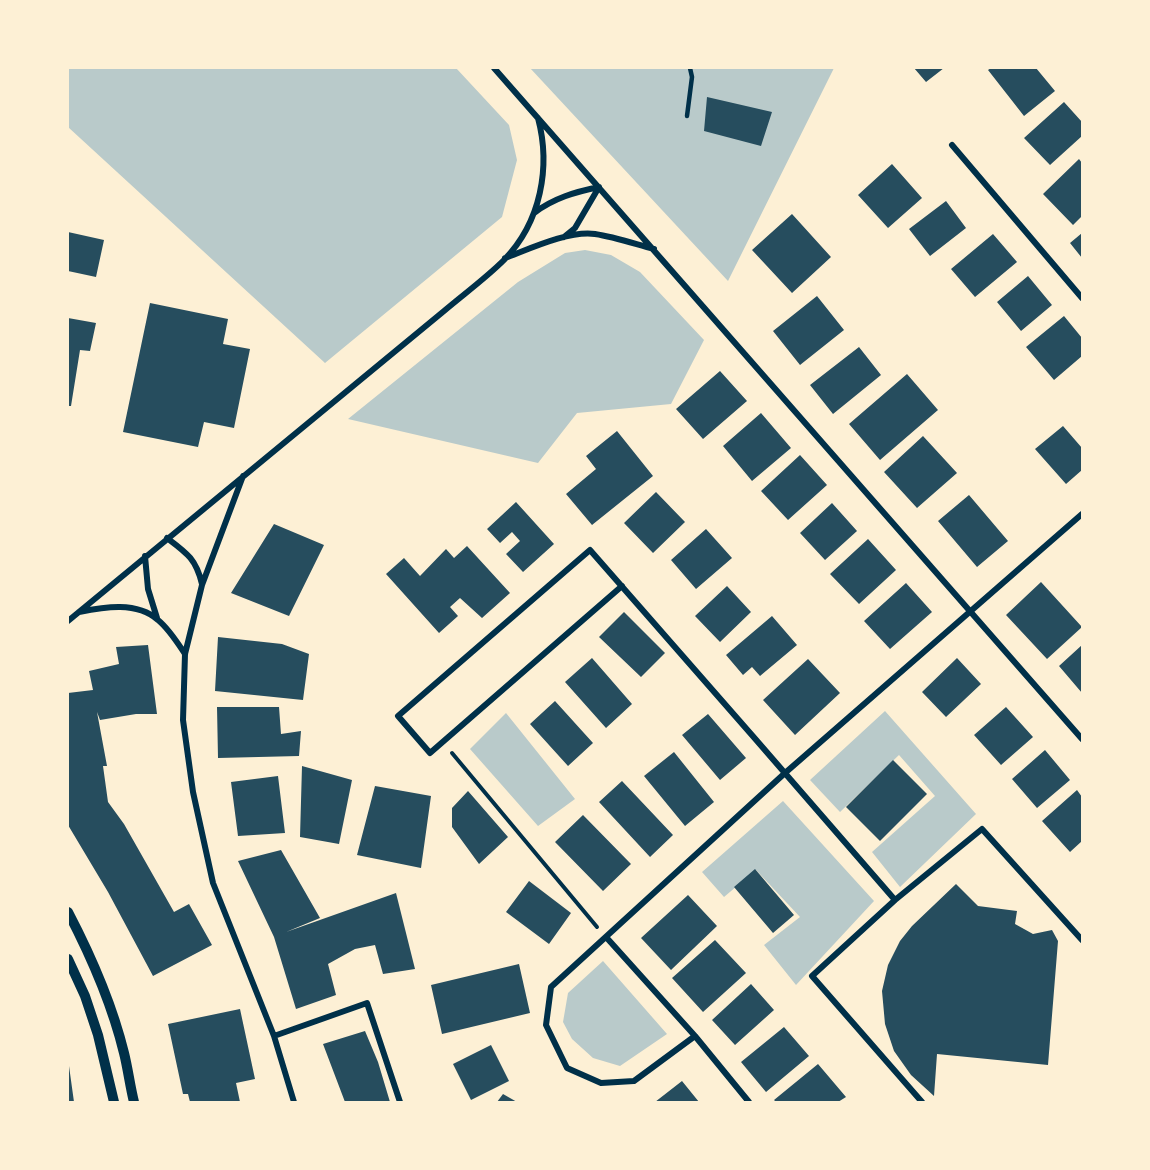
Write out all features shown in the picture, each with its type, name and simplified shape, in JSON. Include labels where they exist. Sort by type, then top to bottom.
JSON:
[{"type":"street","points":[[494,68],[1083,739]]},
{"type":"street","points":[[505,259],[534,213],[541,193],[545,151],[538,116]]},
{"type":"street","points":[[952,145],[1083,298]]},
{"type":"street","points":[[534,213],[559,198],[599,187]]},
{"type":"street","points":[[562,239],[575,228],[599,187]]},
{"type":"street","points":[[68,621],[505,259],[530,248],[575,235],[593,233],[654,249]]},
{"type":"street","points":[[244,475],[202,585],[185,654],[183,720],[193,792],[213,884],[274,1036],[294,1102]]},
{"type":"street","points":[[694,1035],[634,1081],[601,1083],[567,1068],[546,1025],[551,987],[785,773],[1083,513]]},
{"type":"street","points":[[167,538],[187,553],[198,567],[202,585]]},
{"type":"street","points":[[622,586],[430,753],[398,716],[590,550],[622,586],[785,773],[895,900]]},
{"type":"street","points":[[145,556],[148,589],[157,618],[185,654]]},
{"type":"street","points":[[77,613],[105,607],[123,607],[157,618]]},
{"type":"street","points":[[922,1102],[812,976],[895,900],[982,829],[1083,940]]},
{"type":"street","points":[[68,912],[102,988],[124,1052],[134,1102]]},
{"type":"street","points":[[606,937],[694,1035],[749,1102]]},
{"type":"street","points":[[68,959],[85,996],[98,1035],[114,1102]]},
{"type":"street","points":[[274,1036],[367,1003],[400,1102]]},
{"type":"lane","points":[[687,116],[692,77],[690,68]]},
{"type":"path","points":[[443,742],[606,937]]},
{"type":"shaded area","points":[[68,68],[456,68],[509,125],[517,160],[502,217],[325,363],[68,127]]},
{"type":"shaded area","points":[[530,68],[834,68],[728,281]]},
{"type":"shaded area","points":[[585,250],[611,255],[640,272],[704,340],[671,404],[577,413],[538,463],[348,419],[518,282],[565,253]]},
{"type":"shaded area","points":[[885,711],[976,814],[900,887],[872,852],[935,796],[899,755],[840,812],[810,780]]},
{"type":"shaded area","points":[[506,713],[575,799],[538,826],[470,749]]},
{"type":"shaded area","points":[[783,801],[874,901],[796,985],[764,945],[800,917],[756,870],[724,897],[702,872]]},
{"type":"shaded area","points":[[603,961],[667,1034],[620,1066],[593,1058],[572,1039],[563,1022],[568,993]]},
{"type":"building","points":[[914,68],[944,68],[926,82]]},
{"type":"building","points":[[991,68],[1036,68],[1055,91],[1024,116],[988,70]]},
{"type":"building","points":[[707,97],[772,112],[761,146],[704,131]]},
{"type":"building","points":[[1064,102],[1082,122],[1082,136],[1050,165],[1024,138]]},
{"type":"building","points":[[1079,159],[1082,163],[1082,216],[1073,225],[1043,194]]},
{"type":"building","points":[[892,164],[922,198],[888,228],[858,195]]},
{"type":"building","points":[[946,201],[966,228],[930,256],[909,229]]},
{"type":"building","points":[[792,214],[831,257],[792,293],[752,250]]},
{"type":"building","points":[[68,232],[104,240],[96,277],[68,271]]},
{"type":"building","points":[[1082,233],[1082,258],[1070,243]]},
{"type":"building","points":[[993,234],[1017,262],[975,297],[951,269]]},
{"type":"building","points":[[1028,276],[1052,305],[1021,331],[997,302]]},
{"type":"building","points":[[817,296],[844,330],[800,365],[773,331]]},
{"type":"building","points":[[150,303],[228,319],[223,344],[250,349],[234,428],[204,422],[198,447],[123,432]]},
{"type":"building","points":[[1064,316],[1082,338],[1082,356],[1054,380],[1026,347]]},
{"type":"building","points":[[68,318],[96,323],[90,351],[80,350],[71,406],[68,406]]},
{"type":"building","points":[[859,347],[881,375],[833,414],[810,385]]},
{"type":"building","points":[[720,371],[747,401],[703,439],[676,409]]},
{"type":"building","points":[[907,374],[938,410],[880,460],[849,424]]},
{"type":"building","points":[[761,413],[791,448],[752,481],[723,446]]},
{"type":"building","points":[[1063,426],[1082,448],[1082,470],[1066,484],[1035,449]]},
{"type":"building","points":[[617,431],[653,476],[592,525],[566,494],[596,469],[586,456]]},
{"type":"building","points":[[923,436],[957,473],[917,508],[884,472]]},
{"type":"building","points":[[800,455],[827,485],[788,520],[761,491]]},
{"type":"building","points":[[656,492],[685,522],[653,553],[624,523]]},
{"type":"building","points":[[969,495],[1008,541],[977,567],[938,521]]},
{"type":"building","points":[[516,502],[554,544],[523,572],[506,554],[520,541],[512,532],[500,543],[487,529]]},
{"type":"building","points":[[832,503],[857,531],[825,560],[800,533]]},
{"type":"building","points":[[274,524],[324,545],[289,616],[231,593]]},
{"type":"building","points":[[706,529],[732,558],[696,589],[671,560]]},
{"type":"building","points":[[868,539],[896,570],[859,604],[830,574]]},
{"type":"building","points":[[467,546],[510,593],[482,618],[460,598],[450,607],[458,616],[439,633],[386,574],[404,558],[420,576],[446,549],[454,558]]},
{"type":"building","points":[[1041,582],[1082,627],[1047,659],[1006,615]]},
{"type":"building","points":[[906,583],[932,612],[890,649],[864,621]]},
{"type":"building","points":[[727,586],[751,612],[720,642],[695,616]]},
{"type":"building","points":[[624,612],[665,653],[641,677],[599,637]]},
{"type":"building","points":[[772,616],[797,645],[760,676],[752,667],[743,675],[726,655]]},
{"type":"building","points":[[218,637],[282,644],[309,654],[303,700],[215,691]]},
{"type":"building","points":[[148,645],[157,714],[136,714],[100,720],[97,712],[107,766],[103,766],[108,802],[124,824],[174,912],[189,904],[212,945],[153,976],[108,892],[68,825],[68,693],[93,690],[89,671],[119,664],[116,647]]},
{"type":"building","points":[[1082,645],[1082,693],[1059,666]]},
{"type":"building","points":[[592,658],[632,704],[606,728],[565,682]]},
{"type":"building","points":[[957,658],[981,684],[946,717],[922,692]]},
{"type":"building","points":[[808,659],[840,693],[795,735],[763,700]]},
{"type":"building","points":[[555,701],[593,743],[568,766],[530,724]]},
{"type":"building","points":[[217,707],[279,707],[281,734],[301,731],[299,756],[218,758]]},
{"type":"building","points":[[1006,707],[1033,737],[1001,765],[974,735]]},
{"type":"building","points":[[708,714],[746,758],[720,780],[682,735]]},
{"type":"building","points":[[1045,750],[1070,780],[1037,808],[1012,779]]},
{"type":"building","points":[[674,752],[714,802],[685,826],[644,776]]},
{"type":"building","points":[[893,760],[927,794],[880,841],[846,807]]},
{"type":"building","points":[[302,766],[352,780],[339,844],[300,837]]},
{"type":"building","points":[[278,776],[285,833],[238,836],[231,782]]},
{"type":"building","points":[[622,781],[673,835],[650,857],[599,802]]},
{"type":"building","points":[[375,786],[431,796],[421,868],[357,855]]},
{"type":"building","points":[[1077,790],[1082,797],[1082,841],[1070,852],[1042,821]]},
{"type":"building","points":[[468,791],[508,837],[479,864],[452,827],[452,808]]},
{"type":"building","points":[[583,815],[631,864],[603,891],[555,842]]},
{"type":"building","points":[[281,850],[320,918],[286,932],[396,893],[415,969],[383,974],[375,945],[355,949],[328,964],[336,995],[296,1009],[274,937],[238,861]]},
{"type":"building","points":[[755,869],[794,915],[773,933],[734,887]]},
{"type":"building","points":[[529,881],[571,913],[549,944],[506,912]]},
{"type":"building","points":[[956,884],[978,906],[1017,911],[1015,924],[1033,934],[1052,930],[1058,941],[1048,1065],[937,1054],[934,1096],[911,1075],[894,1051],[885,1024],[882,991],[888,965],[900,941],[912,926]]},
{"type":"building","points":[[688,895],[717,926],[671,970],[641,938]]},
{"type":"building","points":[[715,940],[746,973],[703,1012],[672,978]]},
{"type":"building","points":[[519,964],[530,1013],[442,1034],[431,985]]},
{"type":"building","points":[[751,984],[774,1010],[735,1045],[712,1020]]},
{"type":"building","points":[[240,1009],[255,1079],[236,1083],[240,1102],[190,1102],[188,1094],[183,1094],[168,1024]]},
{"type":"building","points":[[784,1027],[809,1056],[766,1092],[741,1062]]},
{"type":"building","points":[[365,1031],[378,1062],[390,1102],[345,1102],[323,1044]]},
{"type":"building","points":[[491,1045],[509,1081],[471,1100],[453,1064]]},
{"type":"building","points":[[818,1064],[846,1097],[838,1102],[776,1102],[774,1100]]},
{"type":"building","points":[[69,1066],[74,1102],[68,1102]]},
{"type":"building","points":[[682,1081],[699,1102],[655,1102]]},
{"type":"building","points":[[503,1094],[517,1102],[497,1102]]}]
